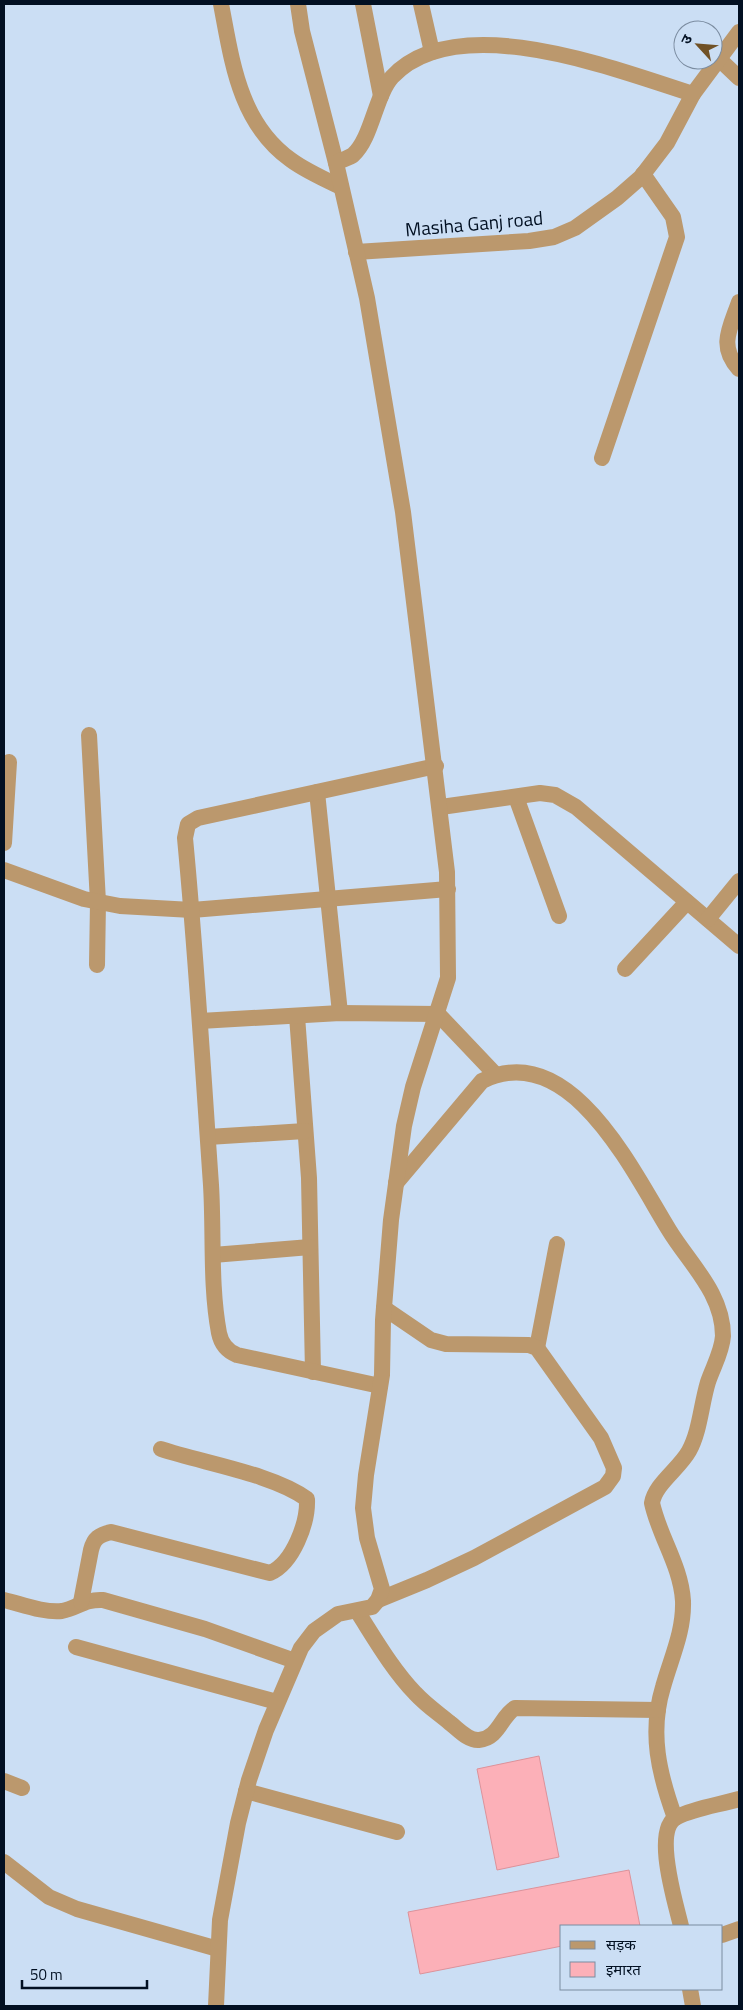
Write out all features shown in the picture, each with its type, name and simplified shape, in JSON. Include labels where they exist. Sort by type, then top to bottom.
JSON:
[{"type":"street","points":[[220,4],[238,86],[253,118],[266,136],[290,159],[341,188]]},
{"type":"street","points":[[216,2006],[218,1949],[232,1852],[246,1791],[277,1702],[301,1648],[322,1623],[338,1614],[372,1607],[378,1600],[382,1589],[367,1538],[363,1508],[366,1475],[380,1386],[384,1308],[396,1184],[404,1126],[413,1087],[448,978],[448,889],[441,807],[403,512],[367,298],[336,163],[302,31],[298,4]]},
{"type":"street","points":[[363,4],[381,96]]},
{"type":"street","points":[[420,4],[432,52]]},
{"type":"street","name":"Masiha Ganj road","points":[[723,54],[739,32]]},
{"type":"street","points":[[336,163],[353,154],[372,120],[381,96],[390,80],[401,68],[421,55],[452,46],[486,45],[534,49],[583,59],[693,94]]},
{"type":"street","points":[[723,63],[739,78]]},
{"type":"street","name":"Masiha Ganj road","points":[[356,252],[529,242],[554,236],[575,228],[617,198],[643,174],[667,143],[693,94],[711,70]]},
{"type":"street","points":[[602,458],[677,237],[673,217],[643,174]]},
{"type":"street","points":[[739,302],[726,346],[728,355],[739,369]]},
{"type":"street","points":[[90,735],[98,902],[97,965]]},
{"type":"street","points":[[4,843],[9,762]]},
{"type":"street","points":[[380,1386],[229,1352],[219,1335],[214,1295],[208,1137],[185,838],[188,824],[198,818],[436,766]]},
{"type":"street","points":[[317,792],[340,1013]]},
{"type":"street","points":[[441,807],[516,798],[540,793],[555,795],[592,820],[739,946]]},
{"type":"street","points":[[516,798],[559,916]]},
{"type":"street","points":[[4,870],[43,886],[98,902],[120,906],[192,910],[448,889]]},
{"type":"street","points":[[708,920],[739,882]]},
{"type":"street","points":[[624,969],[687,902]]},
{"type":"street","points":[[200,1021],[340,1013],[438,1014],[495,1074]]},
{"type":"street","points":[[297,1016],[309,1178],[313,1372]]},
{"type":"street","points":[[396,1184],[482,1081],[495,1074],[520,1072],[547,1079],[568,1092],[610,1135],[626,1157],[669,1230],[708,1284],[719,1314],[722,1343],[708,1383],[694,1440],[680,1465],[660,1485],[653,1496],[652,1503],[675,1568],[683,1600],[678,1639],[663,1686],[658,1710],[656,1749],[659,1769],[675,1818]]},
{"type":"street","points":[[208,1137],[305,1132]]},
{"type":"street","points":[[537,1348],[557,1244]]},
{"type":"street","points":[[213,1256],[310,1247]]},
{"type":"street","points":[[378,1600],[428,1580],[474,1558],[611,1482],[614,1468],[601,1438],[537,1348],[529,1345],[446,1344],[430,1340],[384,1308]]},
{"type":"street","points":[[81,1602],[93,1541],[99,1534],[111,1532],[270,1573],[279,1569],[298,1539],[308,1510],[307,1499],[295,1490],[257,1476],[161,1449]]},
{"type":"street","points":[[4,1600],[61,1611],[81,1602],[93,1599],[103,1600],[204,1629],[295,1661]]},
{"type":"street","points":[[357,1611],[386,1656],[414,1692],[431,1709],[468,1738],[478,1741],[494,1734],[508,1712],[515,1708],[658,1710]]},
{"type":"street","points":[[76,1647],[277,1702]]},
{"type":"street","points":[[4,1781],[22,1788]]},
{"type":"street","points":[[246,1791],[396,1832]]},
{"type":"street","points":[[681,1925],[664,1848],[666,1831],[675,1818],[739,1799]]},
{"type":"street","points":[[4,1862],[49,1897],[77,1909],[218,1949]]},
{"type":"street","points":[[723,1935],[739,1929]]},
{"type":"street","points":[[690,1990],[693,2006]]},
{"type":"building","points":[[539,1756],[559,1857],[497,1870],[477,1769]]},
{"type":"building","points":[[629,1870],[640,1925],[560,1925],[560,1946],[420,1974],[408,1912]]}]
